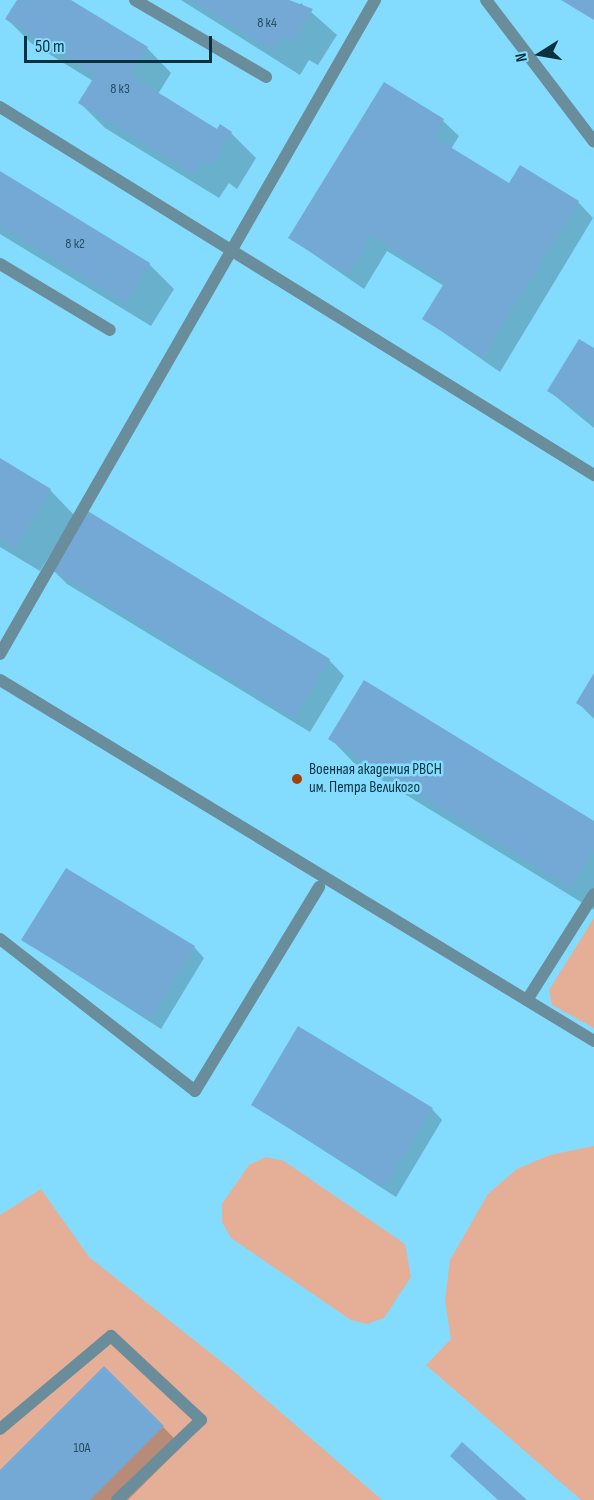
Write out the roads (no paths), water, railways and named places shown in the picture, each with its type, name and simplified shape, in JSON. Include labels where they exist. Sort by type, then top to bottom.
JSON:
[{"type":"lane","points":[[135,0],[266,77]]},
{"type":"lane","points":[[0,654],[233,252],[375,0]]},
{"type":"lane","points":[[486,0],[594,142]]},
{"type":"lane","points":[[0,107],[594,475]]},
{"type":"lane","points":[[0,264],[110,330]]},
{"type":"lane","points":[[0,680],[594,1041]]},
{"type":"lane","points":[[0,939],[195,1091],[319,887]]},
{"type":"lane","points":[[527,999],[594,894]]},
{"type":"lane","points":[[0,1429],[111,1336],[201,1419],[117,1500]]},
{"type":"place","name":"Военная академия РВСН им. Петра Великого","points":[[297,779]]}]
